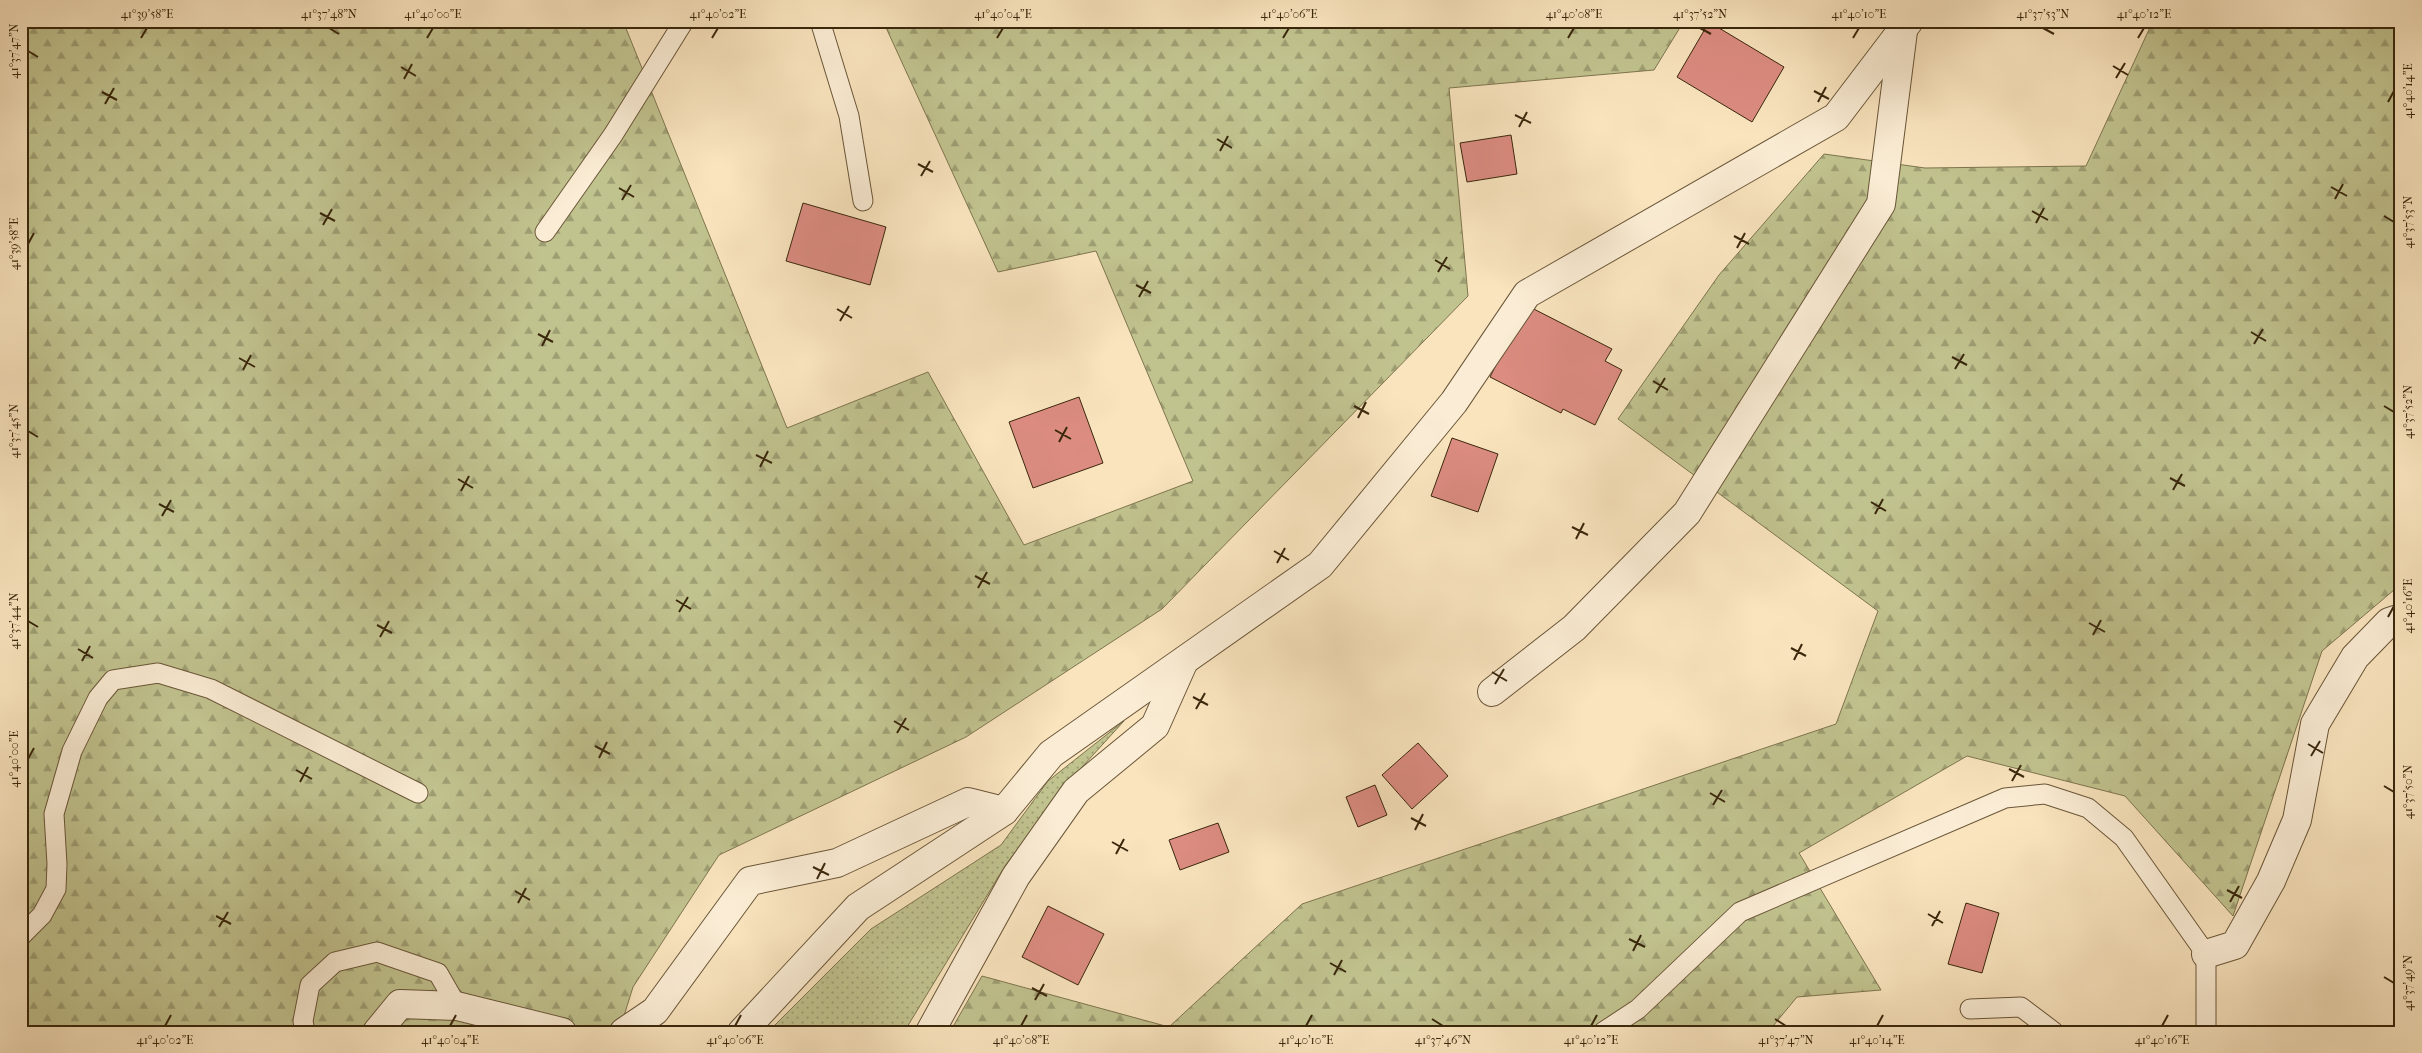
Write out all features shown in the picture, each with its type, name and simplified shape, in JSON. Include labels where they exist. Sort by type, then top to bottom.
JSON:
[{"type":"street","points":[[742,1032],[858,907],[1004,811],[1051,754],[1320,565],[1454,402],[1527,294],[1836,117],[1906,25]]},
{"type":"street","points":[[1492,692],[1574,628],[1687,513],[1881,204],[1906,25]]},
{"type":"street","points":[[2206,954],[2235,944],[2271,881],[2297,820],[2315,724],[2355,657],[2389,622],[2401,618]]},
{"type":"street","points":[[930,1032],[1016,876],[1076,791],[1155,726],[1185,660]]},
{"type":"street","points":[[624,1032],[655,1011],[750,881],[837,863],[968,802],[1004,811]]},
{"type":"street","points":[[377,1032],[400,1004],[458,1006],[562,1032]]},
{"type":"lane","points":[[545,232],[613,135],[684,21]]},
{"type":"lane","points":[[820,21],[849,116],[863,201]]},
{"type":"lane","points":[[21,936],[42,915],[56,889],[57,864],[54,814],[72,751],[98,698],[113,680],[158,673],[211,689],[418,793]]},
{"type":"lane","points":[[1603,1032],[1638,1009],[1740,912],[2004,798],[2045,794],[2088,808],[2124,838],[2206,954],[2206,1032]]},
{"type":"lane","points":[[305,1032],[303,1021],[310,985],[335,962],[377,952],[438,973],[458,1006]]},
{"type":"lane","points":[[1970,1009],[2021,1007],[2054,1032]]},
{"type":"green space","points":[[21,21],[110,21],[194,27],[196,21],[623,21],[787,428],[928,372],[1024,545],[1193,481],[1096,251],[998,272],[883,21],[1684,21],[1654,70],[1449,88],[1468,296],[1162,609],[966,737],[719,855],[633,987],[619,1032],[21,1032]]},
{"type":"green space","points":[[2153,21],[2401,21],[2401,584],[2322,651],[2233,916],[2125,796],[1967,756],[1799,853],[1881,990],[1797,997],[1768,1032],[950,1032],[982,976],[1169,1027],[1302,904],[1836,724],[1878,611],[1618,419],[1719,275],[1824,154],[1925,168],[2086,166]]},
{"type":"green space","points":[[1124,721],[1062,789],[1005,866],[904,1032],[768,1032],[871,929],[1001,845],[1048,781]]},
{"type":"building","points":[[1709,22],[1784,67],[1752,122],[1677,77]]},
{"type":"building","points":[[1511,135],[1517,174],[1467,182],[1460,143]]},
{"type":"building","points":[[803,203],[886,227],[870,285],[786,261]]},
{"type":"building","points":[[1526,305],[1612,349],[1605,361],[1622,370],[1595,425],[1563,409],[1561,413],[1490,377]]},
{"type":"building","points":[[1079,397],[1103,463],[1033,488],[1009,422]]},
{"type":"building","points":[[1452,438],[1498,454],[1478,512],[1431,496]]},
{"type":"building","points":[[1418,743],[1448,776],[1412,809],[1382,775]]},
{"type":"building","points":[[1375,785],[1387,815],[1358,827],[1346,797]]},
{"type":"building","points":[[1218,823],[1229,852],[1180,870],[1169,840]]},
{"type":"building","points":[[1966,903],[1999,913],[1982,973],[1948,964]]},
{"type":"building","points":[[1048,906],[1104,934],[1078,985],[1022,957]]}]
